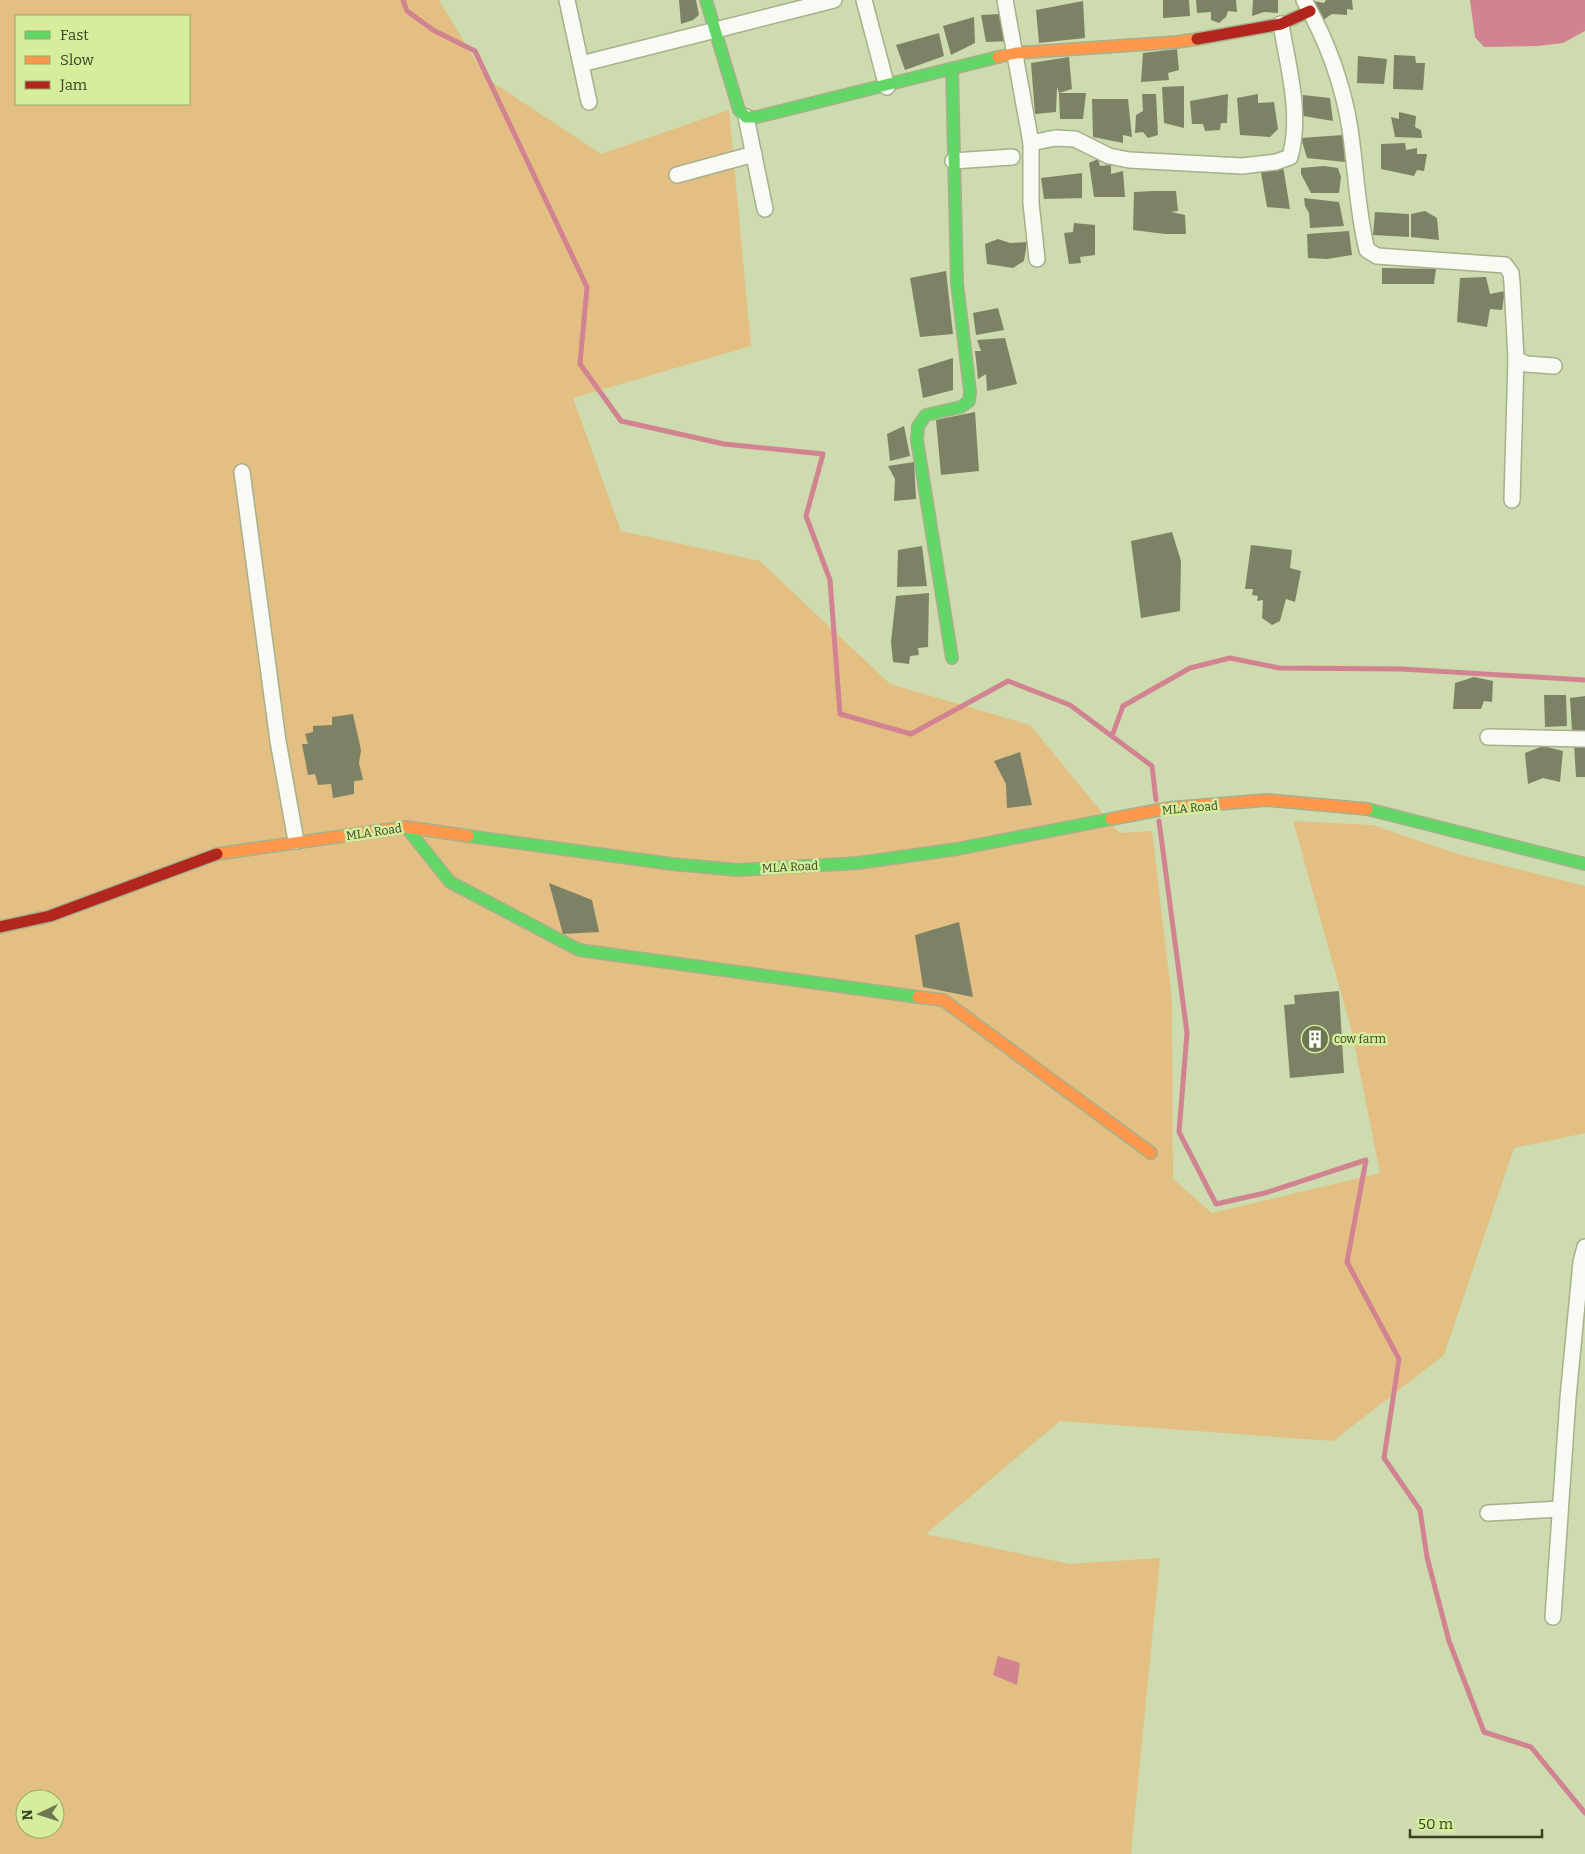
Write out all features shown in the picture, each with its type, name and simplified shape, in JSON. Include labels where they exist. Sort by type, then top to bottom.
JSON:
[{"type":"street","points":[[567,0],[589,102]]},
{"type":"street","points":[[706,0],[713,29],[739,110],[746,117],[765,209]]},
{"type":"street","points":[[581,64],[713,29],[834,0]]},
{"type":"street","points":[[864,0],[887,87]]},
{"type":"street","points":[[1005,0],[1031,143],[1032,203],[1037,259]]},
{"type":"street","points":[[746,117],[757,117],[887,87],[1016,53],[1178,42],[1281,24],[1307,5],[1333,64],[1350,127],[1362,231],[1367,250],[1377,256],[1505,265],[1510,273],[1516,359],[1512,500]]},
{"type":"street","points":[[1031,143],[1054,138],[1074,139],[1110,156],[1128,160],[1242,166],[1276,162],[1290,157],[1294,144],[1295,114],[1281,24]]},
{"type":"street","points":[[952,69],[957,283],[970,391],[969,401],[961,407],[926,415],[918,426],[918,440],[952,658]]},
{"type":"street","points":[[677,175],[754,154]]},
{"type":"street","points":[[953,161],[1012,157]]},
{"type":"street","points":[[1516,359],[1526,364],[1554,366]]},
{"type":"street","points":[[242,472],[278,741],[296,841]]},
{"type":"street","points":[[1488,737],[1585,739]]},
{"type":"street","name":"MLA Road","points":[[0,926],[50,916],[215,854],[296,841],[406,827],[672,864],[738,870],[858,863],[957,849],[1170,808],[1268,800],[1369,809],[1515,848],[1585,864]]},
{"type":"street","points":[[406,827],[450,882],[579,950],[943,1000],[1151,1153]]},
{"type":"street","points":[[1553,1617],[1579,1281],[1585,1247]]},
{"type":"street","points":[[1488,1513],[1560,1509]]},
{"type":"shaded area","points":[[0,0],[439,0],[486,78],[601,154],[729,110],[751,346],[573,398],[621,531],[760,561],[890,684],[1030,725],[1119,833],[1152,831],[1172,1001],[1173,1179],[1212,1213],[1380,1173],[1352,1032],[1293,821],[1373,825],[1458,854],[1585,886],[1585,1133],[1514,1148],[1444,1355],[1333,1441],[1060,1421],[926,1534],[1070,1564],[1160,1558],[1131,1854],[0,1854]]},
{"type":"shaded area","points":[[1470,0],[1585,0],[1585,31],[1563,43],[1538,46],[1484,47],[1475,37]]},
{"type":"shaded area","points":[[998,1656],[1020,1663],[1017,1685],[993,1675]]},
{"type":"building","points":[[679,0],[696,0],[699,15],[693,20],[681,24]]},
{"type":"building","points":[[1163,0],[1189,0],[1190,16],[1163,18]]},
{"type":"building","points":[[1196,0],[1236,0],[1237,12],[1228,11],[1226,17],[1219,23],[1211,20],[1211,12],[1197,13]]},
{"type":"building","points":[[1253,0],[1278,0],[1278,13],[1264,12],[1252,16]]},
{"type":"building","points":[[1326,0],[1352,0],[1353,10],[1347,9],[1347,15],[1332,14],[1323,20],[1313,1],[1324,3]]},
{"type":"building","points":[[1083,1],[1085,38],[1039,43],[1036,10]]},
{"type":"building","points":[[1001,14],[1010,41],[986,42],[981,15]]},
{"type":"building","points":[[974,17],[975,43],[951,55],[943,26]]},
{"type":"building","points":[[939,33],[944,56],[905,70],[896,45]]},
{"type":"building","points":[[1177,49],[1179,70],[1168,73],[1169,80],[1141,82],[1143,53]]},
{"type":"building","points":[[1394,55],[1415,56],[1416,63],[1425,63],[1423,90],[1393,89]]},
{"type":"building","points":[[1358,56],[1387,59],[1384,84],[1357,83]]},
{"type":"building","points":[[1069,57],[1072,89],[1059,93],[1057,87],[1056,112],[1035,114],[1031,63]]},
{"type":"building","points":[[1184,86],[1184,128],[1164,123],[1162,87]]},
{"type":"building","points":[[1059,93],[1086,93],[1083,119],[1060,119]]},
{"type":"building","points":[[1142,94],[1156,94],[1158,135],[1148,138],[1143,132],[1135,133],[1136,115],[1143,111]]},
{"type":"building","points":[[1228,94],[1227,123],[1221,123],[1220,130],[1205,131],[1203,124],[1192,124],[1190,101]]},
{"type":"building","points":[[1258,94],[1258,103],[1274,102],[1278,129],[1270,137],[1240,135],[1237,98]]},
{"type":"building","points":[[1303,95],[1330,98],[1333,121],[1303,116]]},
{"type":"building","points":[[1092,99],[1128,99],[1132,137],[1123,135],[1123,143],[1093,137]]},
{"type":"building","points":[[1399,112],[1416,116],[1415,127],[1421,130],[1422,138],[1395,137],[1391,117],[1399,119]]},
{"type":"building","points":[[1343,135],[1345,162],[1307,158],[1301,138]]},
{"type":"building","points":[[1405,143],[1406,150],[1417,148],[1417,154],[1427,154],[1424,171],[1417,170],[1414,176],[1381,169],[1381,144]]},
{"type":"building","points":[[1098,159],[1100,166],[1111,165],[1111,174],[1123,171],[1125,197],[1094,197],[1089,163]]},
{"type":"building","points":[[1283,166],[1290,209],[1267,207],[1260,167]]},
{"type":"building","points":[[1324,166],[1338,168],[1341,177],[1339,193],[1311,193],[1301,174],[1301,168]]},
{"type":"building","points":[[1082,173],[1082,198],[1044,199],[1041,178]]},
{"type":"building","points":[[1176,191],[1178,211],[1171,212],[1185,215],[1186,234],[1165,234],[1133,230],[1134,192]]},
{"type":"building","points":[[1304,198],[1339,202],[1344,226],[1310,228],[1309,213],[1305,206]]},
{"type":"building","points":[[1425,211],[1437,218],[1439,240],[1411,237],[1411,214]]},
{"type":"building","points":[[1375,212],[1409,214],[1409,237],[1373,235]]},
{"type":"building","points":[[1074,223],[1095,225],[1095,255],[1080,257],[1081,263],[1069,264],[1064,233],[1073,232]]},
{"type":"building","points":[[1349,231],[1352,255],[1327,259],[1308,258],[1307,234]]},
{"type":"building","points":[[998,239],[1010,243],[1027,242],[1024,261],[1013,268],[987,264],[985,244]]},
{"type":"building","points":[[1382,268],[1436,269],[1434,284],[1382,284]]},
{"type":"building","points":[[946,271],[953,334],[920,337],[910,278]]},
{"type":"building","points":[[1486,277],[1490,294],[1505,291],[1502,310],[1490,309],[1487,327],[1457,322],[1460,278]]},
{"type":"building","points":[[998,308],[1004,330],[976,335],[973,313]]},
{"type":"building","points":[[1005,338],[1017,384],[987,391],[986,374],[978,379],[975,351],[981,351],[977,340]]},
{"type":"building","points":[[953,358],[953,390],[923,398],[918,369]]},
{"type":"building","points":[[975,412],[979,471],[941,475],[936,420]]},
{"type":"building","points":[[904,426],[910,456],[890,461],[887,434]]},
{"type":"building","points":[[914,462],[916,499],[894,501],[895,479],[888,466]]},
{"type":"building","points":[[1172,532],[1181,561],[1180,611],[1141,618],[1131,541]]},
{"type":"building","points":[[1251,545],[1292,550],[1290,568],[1301,571],[1295,602],[1286,599],[1280,621],[1272,625],[1262,618],[1263,600],[1257,601],[1258,596],[1252,595],[1253,589],[1245,589]]},
{"type":"building","points":[[922,546],[927,586],[897,587],[898,550]]},
{"type":"building","points":[[929,593],[928,647],[918,648],[919,655],[910,656],[909,664],[893,662],[891,642],[896,596]]},
{"type":"building","points":[[1474,677],[1493,681],[1492,702],[1484,701],[1481,709],[1453,709],[1455,683]]},
{"type":"building","points":[[1544,695],[1566,695],[1567,726],[1545,727]]},
{"type":"building","points":[[1585,696],[1585,730],[1572,731],[1570,698]]},
{"type":"building","points":[[353,714],[361,750],[359,763],[363,780],[354,781],[354,794],[333,798],[331,784],[318,785],[315,774],[308,775],[302,744],[308,744],[305,734],[313,732],[313,726],[332,725],[332,717]]},
{"type":"building","points":[[1585,743],[1585,777],[1576,777],[1574,744]]},
{"type":"building","points":[[1543,746],[1563,751],[1560,782],[1543,778],[1528,784],[1525,753]]},
{"type":"building","points":[[1020,752],[1032,805],[1007,808],[1006,784],[994,761]]},
{"type":"building","points":[[549,883],[592,900],[599,932],[563,934]]},
{"type":"building","points":[[959,922],[973,997],[923,987],[915,935]]},
{"type":"building","name":"cow farm","points":[[1339,991],[1344,1073],[1290,1078],[1284,1005],[1295,1004],[1294,995]]},
{"type":"waterway","points":[[403,0],[407,11],[433,30],[475,51],[587,287],[580,364],[621,421],[724,444],[823,454],[806,516],[830,580],[840,714],[911,734],[1008,681],[1070,705],[1152,766],[1156,800]]},
{"type":"waterway","points":[[1112,736],[1123,706],[1190,668],[1230,658],[1279,668],[1402,669],[1585,680]]},
{"type":"waterway","points":[[1159,821],[1187,1033],[1179,1132],[1216,1204],[1265,1193],[1366,1160],[1347,1262],[1399,1359],[1384,1458],[1420,1510],[1427,1557],[1449,1641],[1484,1732],[1531,1747],[1585,1813]]},
{"type":"traffic: fast","points":[[706,0],[739,110],[746,117],[757,117],[998,57]]},
{"type":"traffic: fast","points":[[952,69],[957,283],[970,391],[969,401],[961,407],[926,415],[918,426],[917,440],[952,658]]},
{"type":"traffic: fast","points":[[1367,809],[1585,864]]},
{"type":"traffic: fast","points":[[468,836],[672,864],[738,870],[858,863],[957,849],[1111,819]]},
{"type":"traffic: fast","points":[[406,827],[450,882],[579,950],[918,997]]},
{"type":"traffic: slow","points":[[998,57],[1016,53],[1197,39]]},
{"type":"traffic: slow","points":[[1111,819],[1169,808],[1267,800],[1367,809]]},
{"type":"traffic: slow","points":[[217,854],[406,827],[468,836]]},
{"type":"traffic: slow","points":[[918,997],[943,1000],[1151,1153]]},
{"type":"traffic: jam","points":[[1197,39],[1281,24],[1310,11]]},
{"type":"traffic: jam","points":[[0,927],[50,916],[217,854]]},
{"type":"place","name":"cow farm","points":[[1315,1039]]}]
